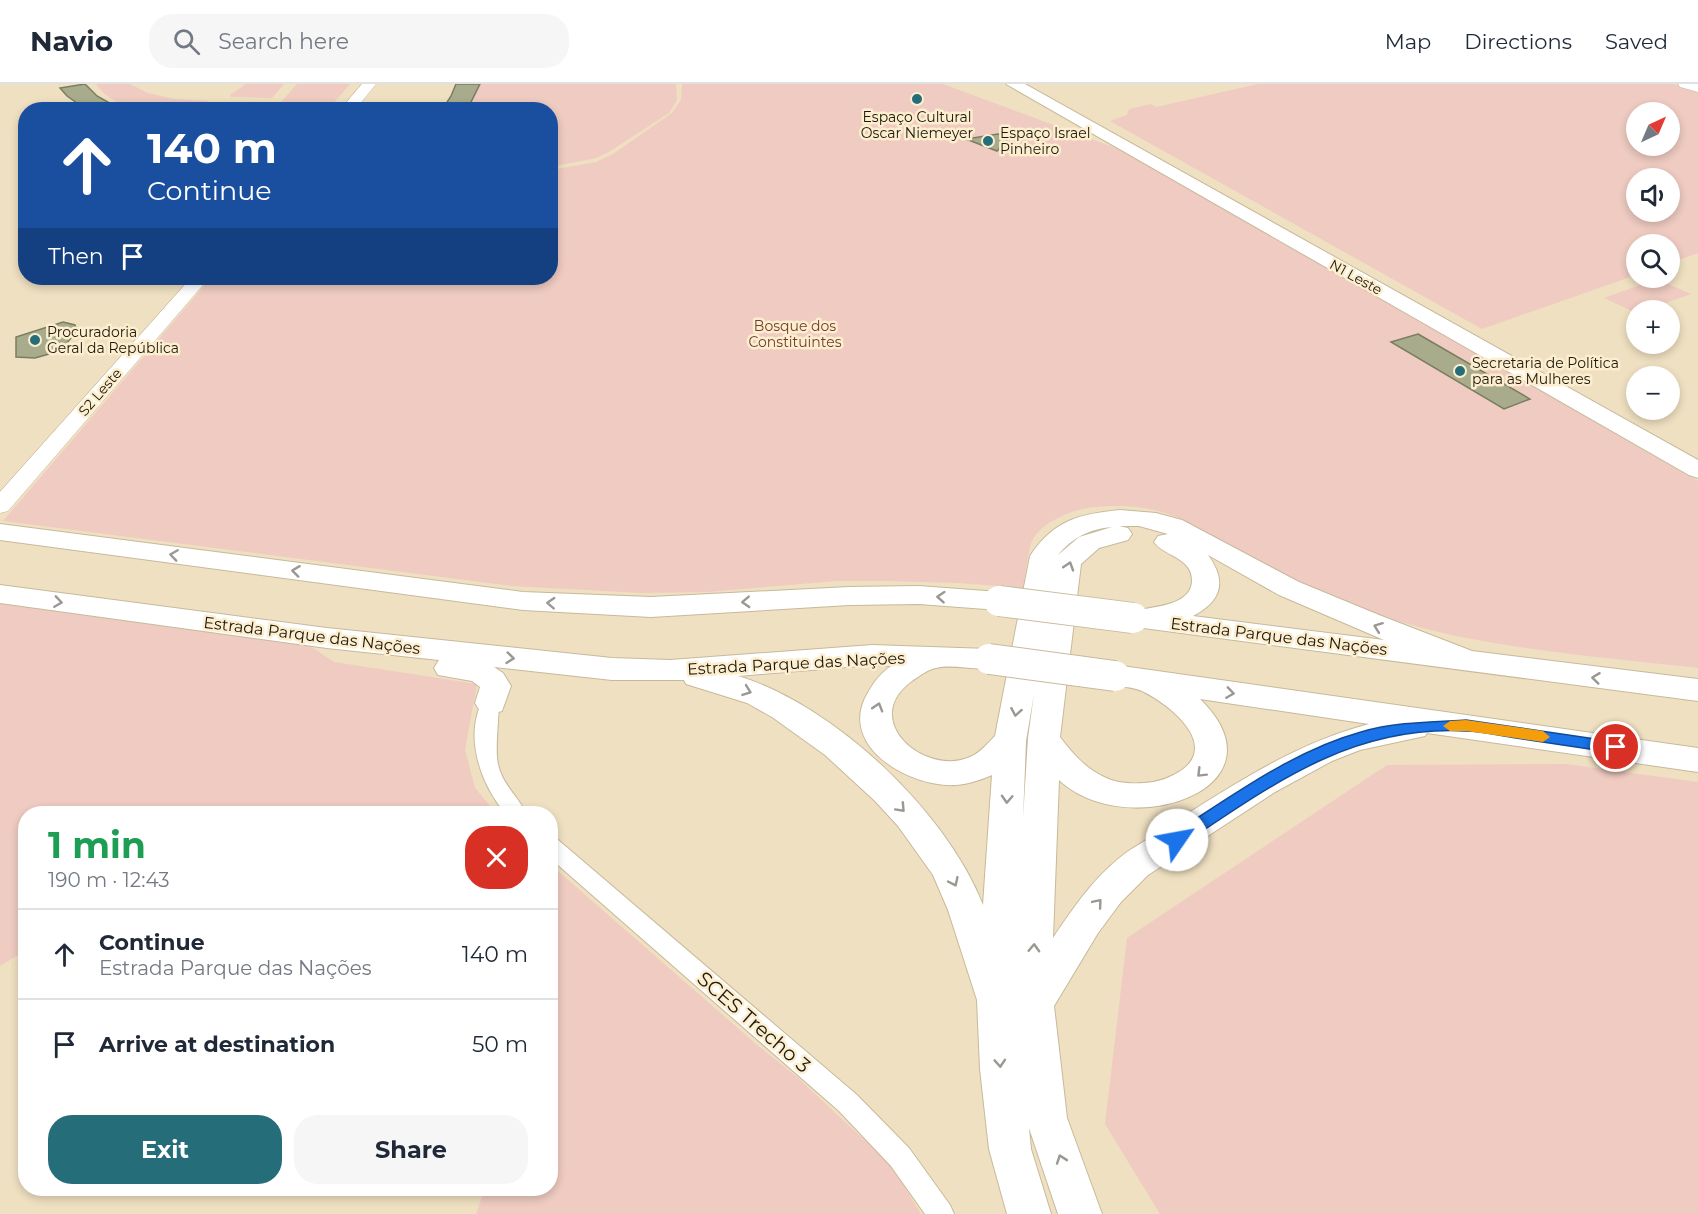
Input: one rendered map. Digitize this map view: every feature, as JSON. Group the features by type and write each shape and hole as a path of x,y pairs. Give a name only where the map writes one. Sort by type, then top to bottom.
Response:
{"highway":[{"name":"N1 Leste","path":"1014,84 1698,470"},
{"name":"N1 Leste","path":"1027,84 1698,458"},
{"path":"1029,1214 1010,1149 1000,1069 1015,1005 1027,739 1044,556 1053,542 1069,529 1099,520 1142,518 1170,524 1195,534 1238,561 1327,606 1472,662"},
{"name":"Estrada Parque das Nações","path":"0,532 524,601 651,607 849,596 919,595 999,601 1698,690"},
{"path":"930,657 900,675 885,688 875,710 875,728 884,743 900,757 920,767 945,773 973,770 1027,739 1067,563 1084,543 1102,536 1124,533 1151,536 1178,545 1196,558 1204,568 1207,582 1202,594 1188,606 1173,613 1135,618"},
{"name":"Estrada Parque das Nações","path":"0,594 327,638 612,669 670,671 872,655 989,659 1466,725 1698,760"},
{"path":"327,638 339,651 365,658 479,672 488,676 496,686 491,703"},
{"path":"491,703 519,681 536,677 575,678 612,669"},
{"path":"670,671 722,682 757,695 798,717 838,748 885,790 924,832 947,866 966,908 976,947 1015,1005 1046,1118 1080,1214"},
{"path":"1027,739 1057,757 1080,779 1103,789 1136,796 1164,795 1188,785 1208,766 1212,746 1202,721 1184,702 1151,682"},
{"path":"1015,1005 1124,874 1256,788 1322,752 1363,736 1404,729 1466,725"}],"main road":[{"path":"354,102 369,84"},
{"path":"1685,84 1698,88"},
{"name":"S2 Leste","path":"0,506 194,285"}],"street":[{"path":"491,703 486,722 486,751 495,785 511,806"},
{"name":"SCES Trecho 3","path":"558,852 848,1103 900,1157 941,1214"}],"green space":[{"path":"96,84 130,84 148,93 175,99 208,101 117,102"},
{"path":"246,84 284,84 272,98 231,97 230,95"},
{"path":"297,84 350,84 334,102 281,102"},
{"path":"476,84 676,84 677,100 669,113 607,153 596,158 558,166 558,102 466,102"},
{"name":"Bosque dos Constituintes","path":"682,84 943,84 1124,151 1698,481 1698,668 1540,650 1422,628 1368,612 1320,593 1183,520 1145,508 1122,506 1079,510 1052,521 1044,527 1031,543 1023,588 959,583 837,581 707,592 642,593 511,586 3,521 205,285 558,285 558,169 596,162 613,154 672,113 681,100"},
{"path":"1258,84 1673,84 1698,92 1698,253 1680,259 1680,234 1626,234 1626,279 1482,329 1110,121 1127,115 1129,109 1151,104 1156,107"},
{"path":"1632,288 1677,288 1691,294 1674,300 1626,300 1626,308 1604,298"},
{"path":"0,603 307,644 334,662 477,684 465,750 475,788 490,806 18,806 18,955 0,966"},
{"path":"1566,764 1698,782 1698,1214 1160,1214 1105,1124 1127,938 1387,765"},
{"path":"558,871 756,1044 796,1076 891,1165 921,1214 476,1214 482,1196 558,1196"}],"building":[{"path":"85,84 97,96 108,102 76,102 60,88"},
{"path":"456,84 480,84 471,102 447,102"},
{"name":"Espaço Israel Pinheiro","path":"998,134 1009,138 997,151 966,139"},
{"name":"Procuradoria Geral da República","path":"63,322 75,325 77,331 66,344 49,354 35,358 16,357 16,337"},
{"name":"Secretaria de Política para as Mulheres","path":"1418,334 1530,399 1504,409 1391,342"}],"slow traffic":[{"path":"1450,726 1466,725 1543,737"}],"place":[{"name":"Espaço Cultural Oscar Niemeyer","path":"917,99"},
{"name":"Espaço Israel Pinheiro","path":"988,141"},
{"name":"Procuradoria Geral da República","path":"35,340"},
{"name":"Secretaria de Política para as Mulheres","path":"1460,371"}],"route":[{"path":"1177,840 1265,782 1322,752 1363,736 1404,729 1466,725 1616,747"}]}
